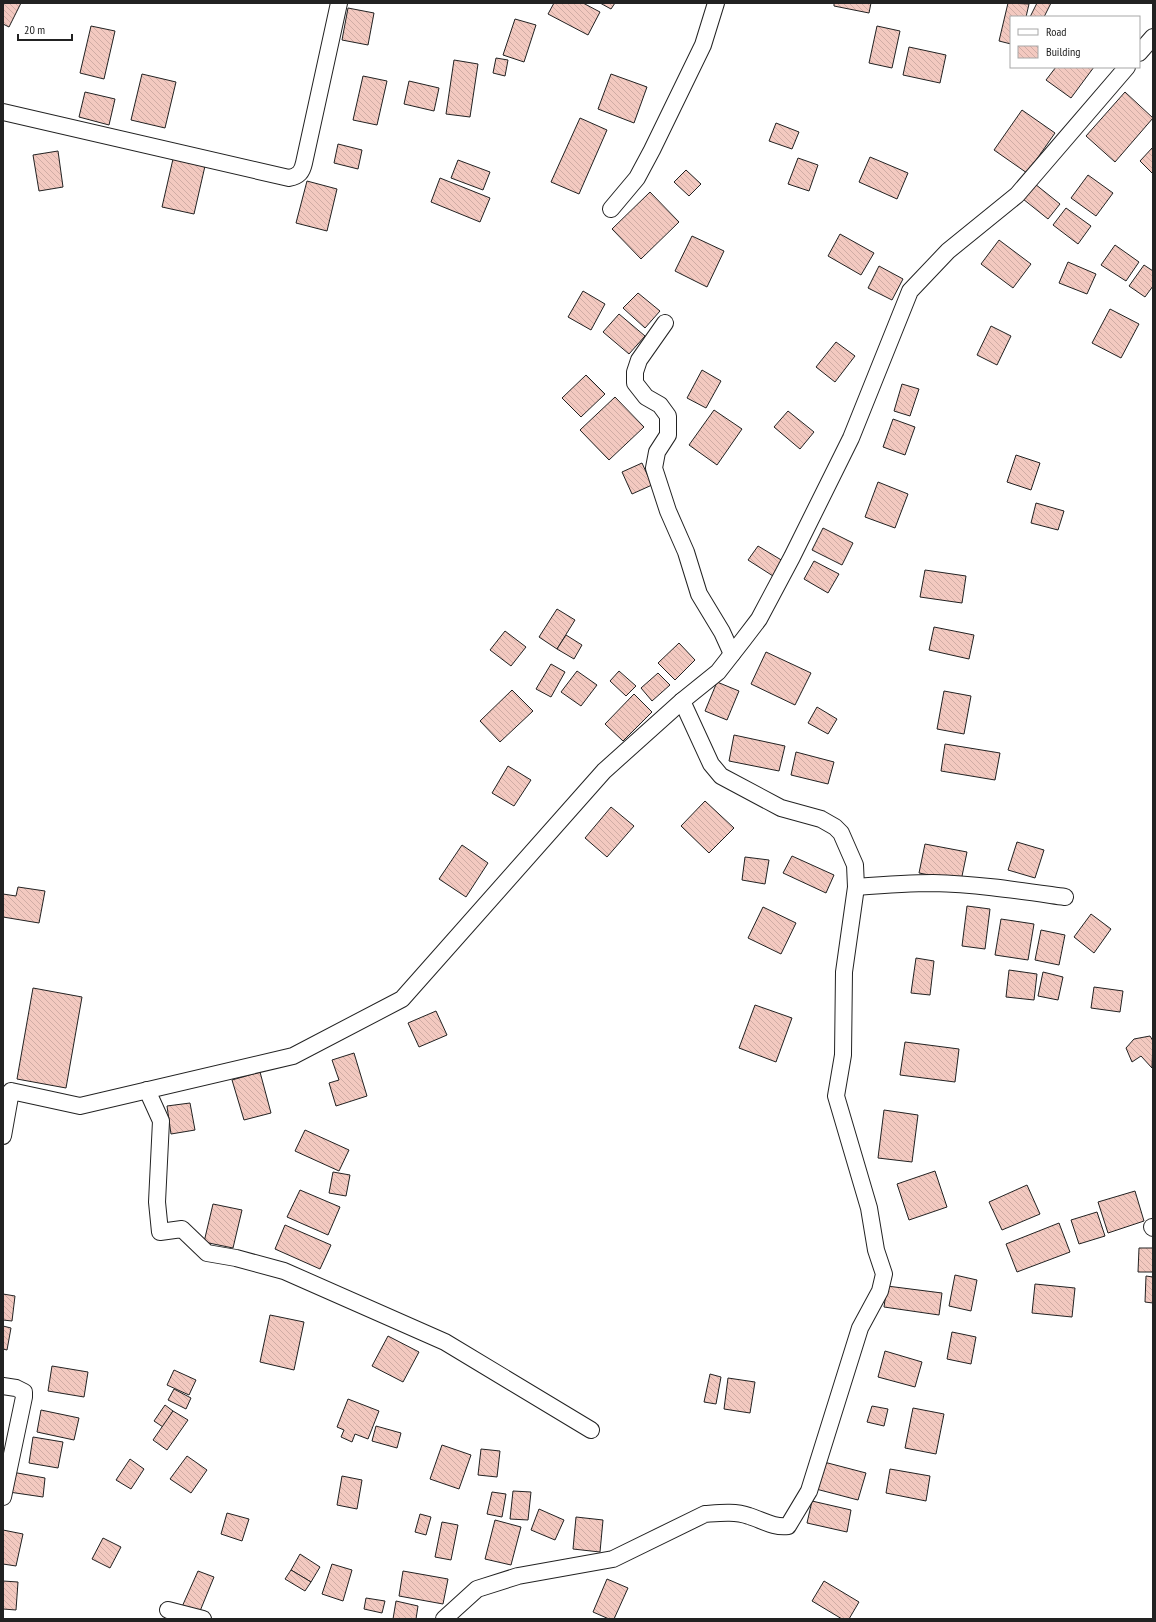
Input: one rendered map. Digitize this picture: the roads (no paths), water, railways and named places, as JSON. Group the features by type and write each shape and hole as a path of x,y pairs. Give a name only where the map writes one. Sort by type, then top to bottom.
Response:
{"street":[{"path":"3,112 289,178 296,177 302,171 304,163 339,3"},
{"path":"611,209 637,178 652,150 703,45 716,3"},
{"path":"1140,52 1153,36"},
{"path":"3,1136 11,1091 80,1106 293,1056 402,999 604,771 682,701 718,672 759,619 792,557 851,438 910,291 948,251 1017,195 1126,68"},
{"path":"665,323 639,360 635,372 635,383 646,397 660,405 668,416 668,435 657,452 654,468 668,511 686,552 699,594 722,632 732,654"},
{"path":"444,1619 477,1589 518,1576 613,1559 705,1514 721,1512 748,1515 780,1527 788,1526 809,1491 860,1328 880,1290 884,1274 876,1250 869,1208 836,1096 842,1055 844,972 856,887 855,865 841,833 835,827 821,818 781,808 721,776 711,764 682,701"},
{"path":"856,887 935,883 1006,889 1065,897"},
{"path":"147,1090 161,1121 157,1202 160,1232 182,1228 207,1254 236,1258 284,1271 444,1342 592,1430"},
{"path":"3,1386 20,1389 24,1392 24,1397 3,1498"},
{"path":"168,1610 204,1619"}]}
